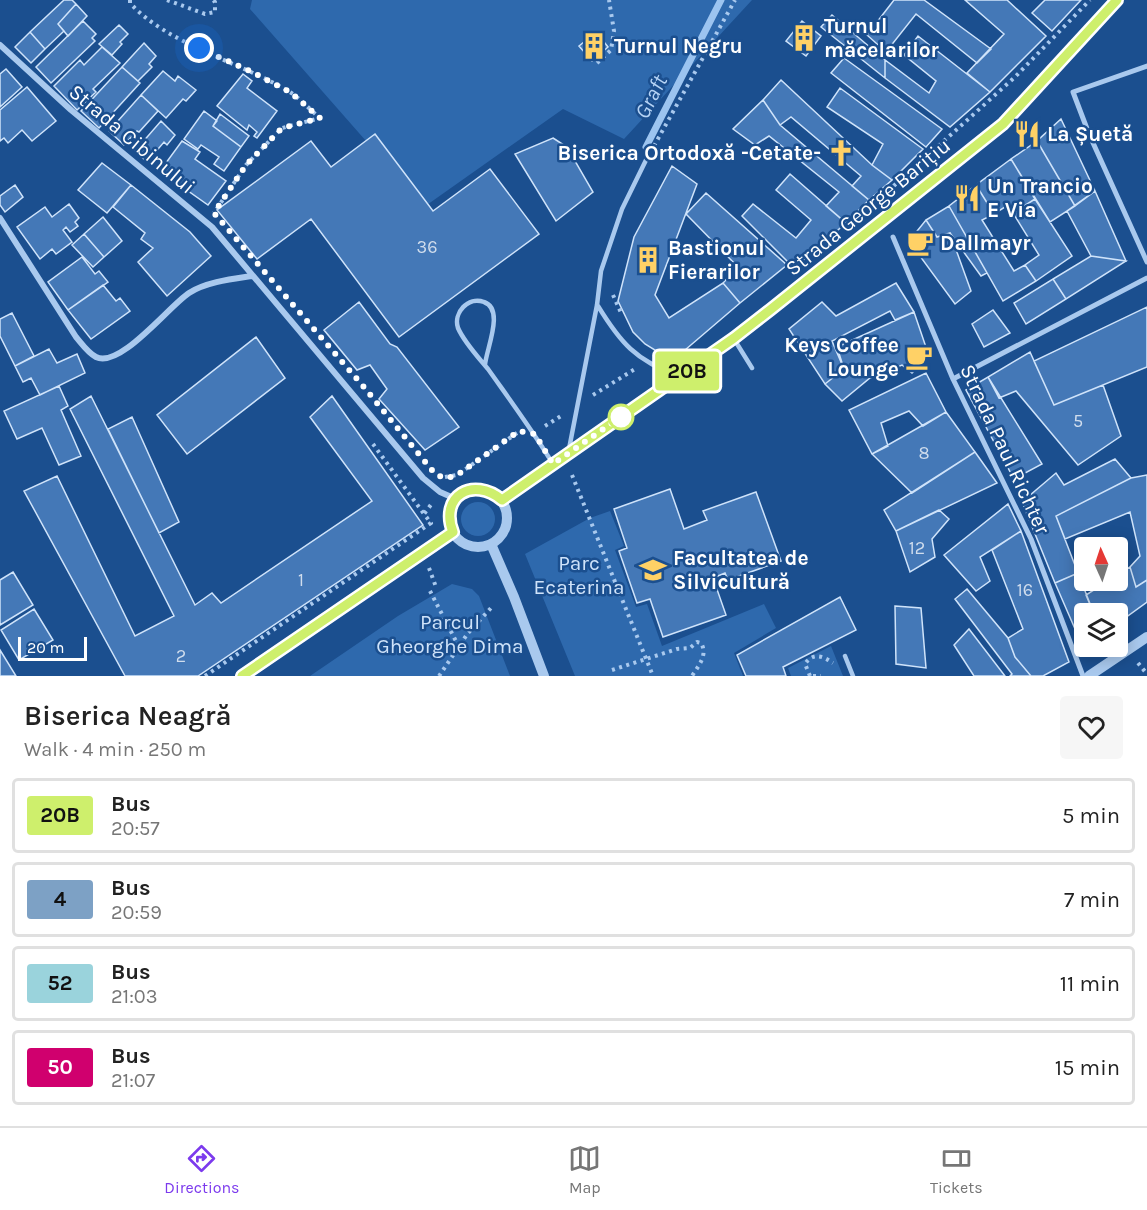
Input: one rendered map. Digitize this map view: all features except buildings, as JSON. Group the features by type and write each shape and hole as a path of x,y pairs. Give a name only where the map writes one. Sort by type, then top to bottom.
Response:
{"street":[{"name":"Strada George Barițiu","path":"502,500 734,338 1003,124 1117,0"},
{"name":"Strada Cibinului","path":"0,45 71,110 204,220 229,246 423,478 440,492 456,499"},
{"path":"1147,66 1073,92 1089,134 1147,262"},
{"path":"0,218 76,337 98,358 111,358 124,350 189,293 202,286 252,276"},
{"name":"Strada Paul Richter","path":"893,237 953,379 1031,539 1083,676"},
{"path":"953,379 1147,278"},
{"path":"473,489 483,489 492,492 502,500 507,513 507,521 502,536 491,544 474,547 465,544 453,532 449,515 456,499 473,489"},
{"path":"242,676 453,532"},
{"path":"491,544 544,676"},
{"path":"1089,676 1147,637"}],"lane":[{"path":"569,452 597,305 601,271 622,209 648,156"},
{"path":"485,365 486,351 495,321 492,308 485,302 476,301 466,304 460,310 457,322 459,330 535,434 553,464"},
{"path":"597,305 613,331 629,349 655,367 680,375"},
{"path":"734,338 752,368"},
{"path":"845,656 853,676"}],"path":[{"path":"130,0 140,14 168,32 290,92 320,118 282,128 246,165 214,213 204,220"},
{"path":"167,0 205,14 215,12 213,0"},
{"path":"597,63 611,50 614,31 609,0"},
{"path":"648,156 735,0"},
{"path":"883,196 1014,78 1090,0"},
{"path":"214,213 221,222"},
{"path":"601,271 627,324"},
{"path":"436,475 447,478 457,475 519,431 535,434 647,361"},
{"path":"572,475 653,676"},
{"path":"205,676 431,523 424,514 447,478"},
{"path":"430,591 459,647"},
{"path":"439,676 468,633 491,608"},
{"path":"612,670 677,649 690,648 697,642 701,643 705,649 704,657 692,676"},
{"path":"821,676 812,676 805,663 808,658 814,656 826,658 837,666"}],"green space":[{"path":"252,0 752,0 624,139 563,109 424,207 250,9"},
{"path":"478,502 490,507 495,519 490,531 478,536 466,531 461,519 466,507"},
{"name":"Parc Ecaterina","path":"610,511 624,546 615,550 636,607 647,604 662,646 764,604 776,628 734,653 743,676 575,676 525,554 590,518"},
{"name":"Parcul Gheorghe Dima","path":"452,584 472,589 479,596 510,676 310,676 398,616"},
{"path":"831,646 843,676 791,676 788,668"}],"waterway":[{"name":"Graft","path":"646,147 721,0"}],"bus line":[{"name":"20B","path":"242,676 453,532 449,515 451,506 464,493 473,489 483,489 492,492 502,500 734,338 1003,124 1117,0"}],"place":[{"name":"Turnul măcelarilor","path":"804,38"},
{"name":"Turnul Negru","path":"594,46"},
{"name":"La Șuetă","path":"1027,134"},
{"name":"Biserica Ortodoxă -Cetate-","path":"841,153"},
{"name":"Un Trancio E Via","path":"967,198"},
{"name":"Dallmayr","path":"920,243"},
{"name":"Bastionul Fierarilor","path":"648,260"},
{"name":"Keys Coffee Lounge","path":"919,357"},
{"name":"Facultatea de Silvicultură","path":"653,570"}],"route":[{"path":"199,48 290,92 320,118 282,128 246,165 214,213 363,386 436,475 447,478 457,475 519,431 535,434 553,464 625,414 621,417"}]}
